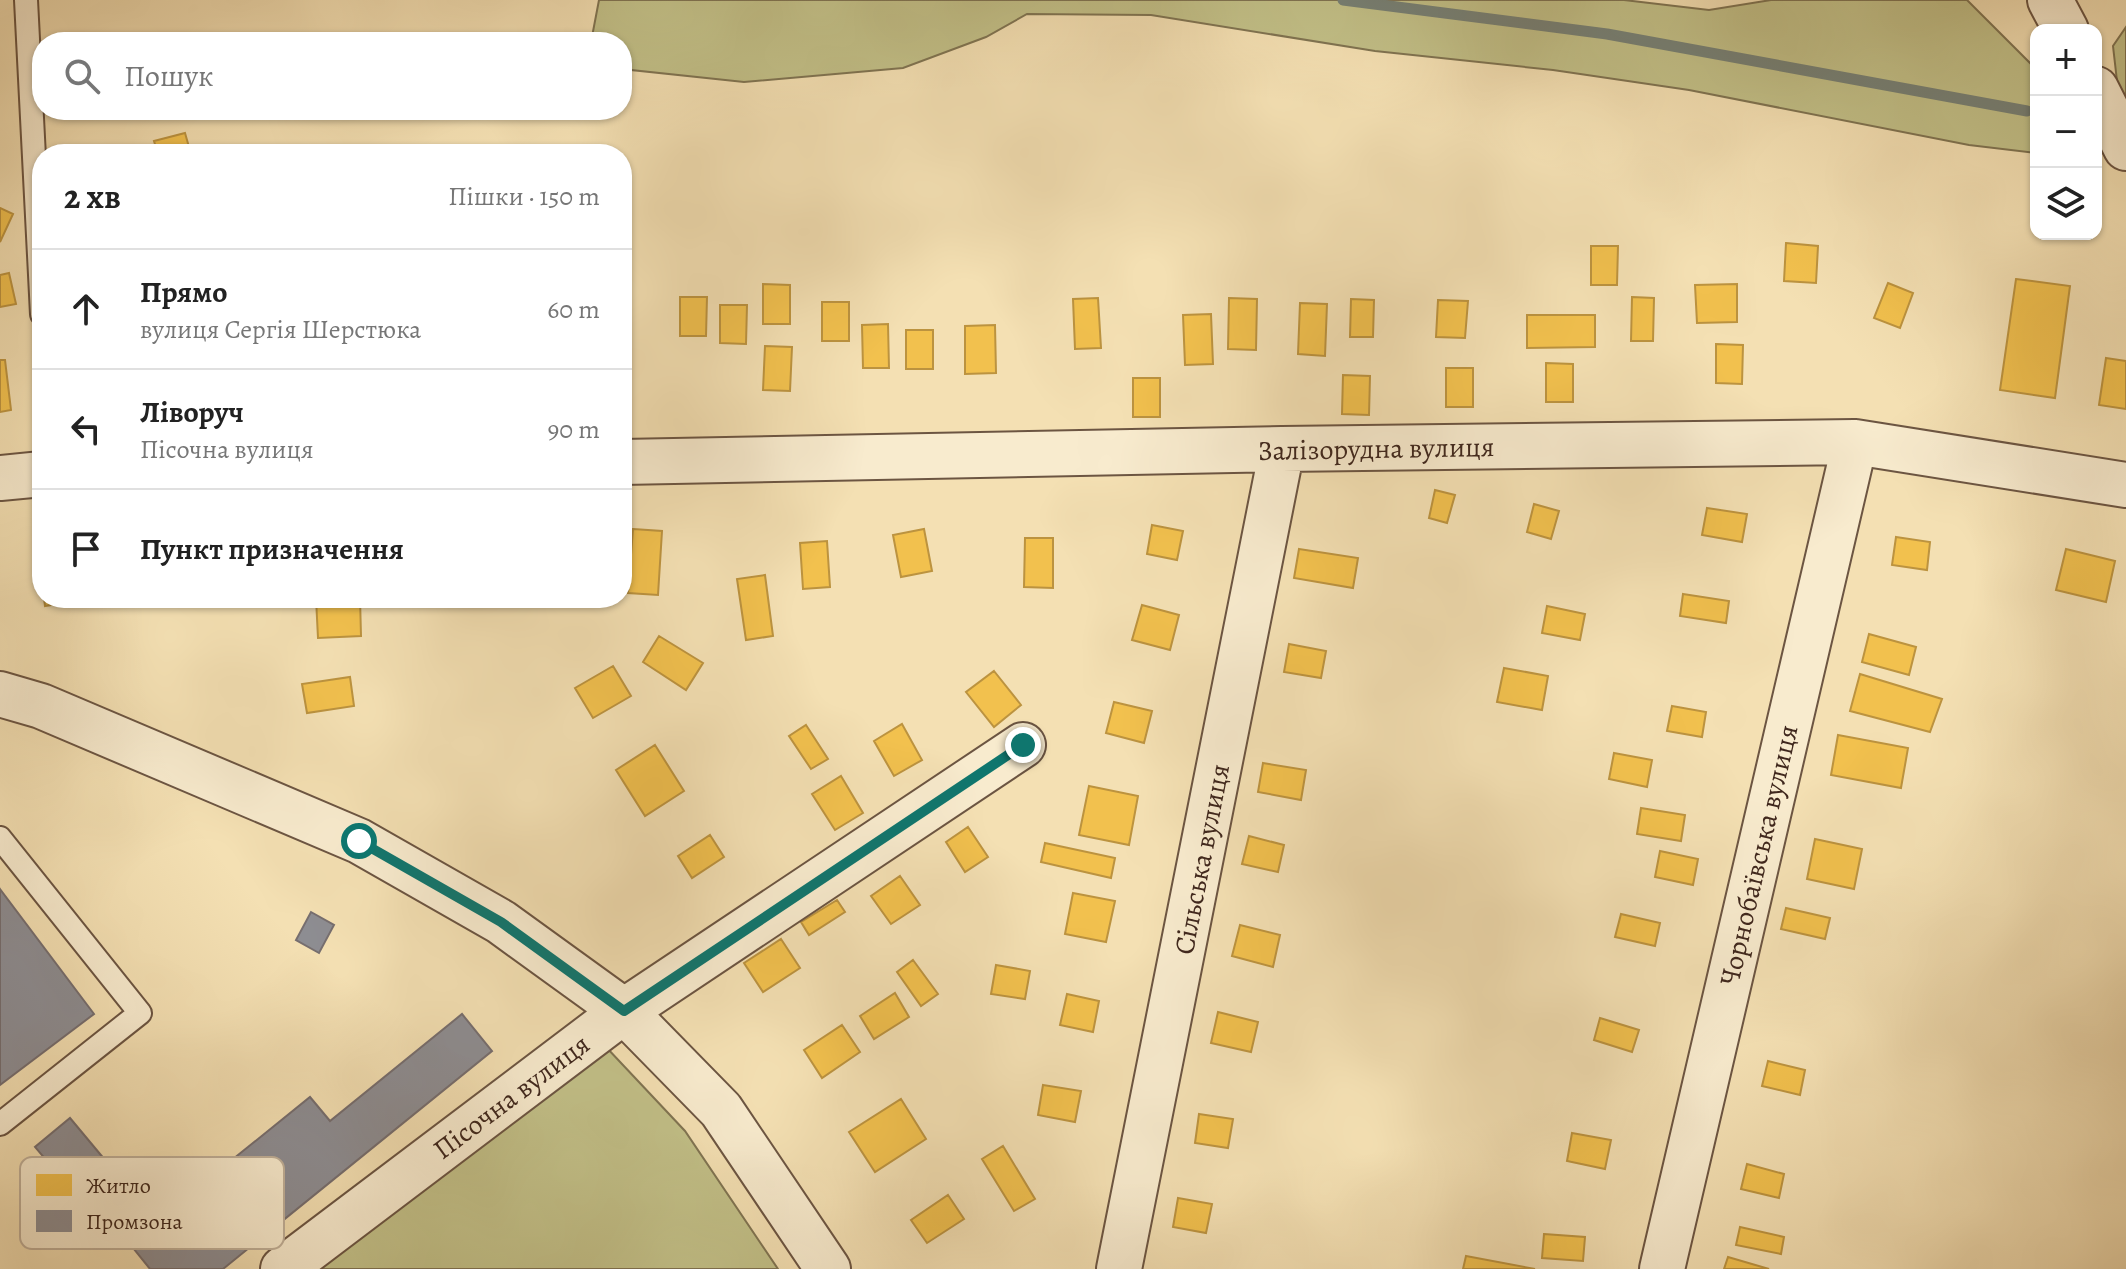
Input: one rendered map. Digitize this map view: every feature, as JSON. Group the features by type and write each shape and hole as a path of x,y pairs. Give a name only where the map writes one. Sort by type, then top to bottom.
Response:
{"street":[{"path":"2050,0 2063,24"},
{"path":"2100,96 2126,148"},
{"name":"Залізорудна вулиця","path":"632,462 1855,442 2126,485"},
{"name":"Чорнобаївська вулиця","path":"1662,1269 1855,442"},
{"name":"Сільська вулиця","path":"1119,1269 1282,449"},
{"path":"0,478 32,475"},
{"path":"0,694 41,706 359,841 501,922 624,1011 721,1110 828,1269"},
{"name":"Пісочна вулиця","path":"283,1269 624,1011 1023,745"}],"lane":[{"path":"26,0 32,118"},
{"path":"32,120 33,144"},
{"path":"0,838 140,1013 0,1124"}],"shaded area":[{"path":"599,0 1624,0 1709,10 1771,0 1967,0 2030,63 2030,152 1969,145 1689,90 1553,70 1375,51 1151,15 1027,14 986,37 903,68 744,82 632,70 632,32 593,32"},
{"path":"2126,27 2126,99 2117,81 2113,46"},
{"path":"606,1047 685,1131 778,1269 307,1269"}],"building: Житло":[{"path":"185,133 188,144 155,144 154,141"},
{"path":"0,208 13,214 0,242"},
{"path":"1786,243 1818,246 1816,283 1784,281"},
{"path":"1591,246 1618,246 1617,285 1591,285"},
{"path":"9,273 16,304 0,307 0,275"},
{"path":"2016,279 2070,286 2055,398 2000,390"},
{"path":"1888,283 1913,293 1900,328 1874,318"},
{"path":"763,284 790,285 790,324 763,324"},
{"path":"1737,284 1737,322 1697,323 1695,285"},
{"path":"680,297 707,297 706,336 680,336"},
{"path":"1632,297 1654,298 1653,341 1631,341"},
{"path":"1098,298 1101,348 1075,349 1073,299"},
{"path":"1229,298 1257,299 1256,350 1228,349"},
{"path":"1351,299 1374,300 1373,337 1350,337"},
{"path":"1438,300 1468,301 1465,338 1436,337"},
{"path":"822,302 849,302 849,341 822,341"},
{"path":"1300,303 1327,304 1325,356 1298,354"},
{"path":"720,305 747,305 746,344 720,343"},
{"path":"1211,314 1213,364 1185,365 1183,315"},
{"path":"1527,315 1595,315 1595,347 1527,348"},
{"path":"888,324 889,368 863,368 862,325"},
{"path":"995,325 996,373 965,374 965,326"},
{"path":"906,330 933,330 933,369 906,369"},
{"path":"1716,344 1743,345 1742,384 1716,383"},
{"path":"765,346 792,347 790,391 763,390"},
{"path":"2106,358 2126,361 2126,409 2099,405"},
{"path":"0,360 5,360 11,410 0,412"},
{"path":"1546,363 1573,364 1573,402 1546,402"},
{"path":"1446,368 1473,368 1473,407 1446,407"},
{"path":"1343,375 1370,376 1369,415 1342,414"},
{"path":"1133,378 1160,378 1160,417 1133,417"},
{"path":"1435,490 1455,495 1447,523 1429,518"},
{"path":"1534,504 1559,511 1551,539 1527,532"},
{"path":"1707,508 1747,514 1742,542 1702,535"},
{"path":"1152,525 1183,531 1177,560 1147,554"},
{"path":"633,529 662,531 658,595 632,593"},
{"path":"924,529 932,571 901,577 893,535"},
{"path":"1896,537 1930,542 1927,570 1892,565"},
{"path":"1025,538 1053,538 1053,588 1024,587"},
{"path":"827,541 830,587 803,589 800,543"},
{"path":"1299,549 1358,558 1353,588 1294,578"},
{"path":"2066,549 2115,561 2106,602 2056,590"},
{"path":"765,575 773,636 746,640 737,579"},
{"path":"1683,594 1729,601 1726,623 1680,616"},
{"path":"1142,605 1179,615 1170,650 1132,640"},
{"path":"1547,606 1585,614 1580,640 1542,633"},
{"path":"316,608 360,608 361,636 318,638"},
{"path":"1869,634 1916,647 1909,675 1862,662"},
{"path":"659,636 703,663 686,690 643,662"},
{"path":"1289,644 1326,651 1321,678 1284,672"},
{"path":"613,666 631,696 593,718 575,688"},
{"path":"1504,668 1548,676 1542,710 1497,702"},
{"path":"994,671 1021,705 994,727 966,692"},
{"path":"1860,674 1942,699 1930,732 1850,711"},
{"path":"350,677 354,706 307,713 302,684"},
{"path":"1114,702 1152,711 1144,743 1106,733"},
{"path":"1672,706 1706,712 1702,737 1667,731"},
{"path":"902,724 922,760 894,776 874,741"},
{"path":"806,725 828,759 811,769 789,736"},
{"path":"1838,735 1908,748 1901,788 1831,775"},
{"path":"655,745 684,791 645,816 616,770"},
{"path":"1614,753 1652,760 1647,787 1609,779"},
{"path":"1263,763 1306,770 1301,800 1258,792"},
{"path":"841,776 863,813 835,830 812,794"},
{"path":"1089,786 1138,796 1129,845 1079,835"},
{"path":"1641,808 1685,815 1681,841 1637,834"},
{"path":"968,827 988,857 965,872 946,842"},
{"path":"710,835 724,857 692,878 678,856"},
{"path":"1249,836 1284,845 1278,872 1242,864"},
{"path":"1815,839 1862,849 1854,889 1807,879"},
{"path":"1045,843 1115,858 1111,878 1041,862"},
{"path":"1660,851 1698,859 1693,885 1655,877"},
{"path":"900,876 920,905 891,924 871,896"},
{"path":"1073,893 1115,901 1106,942 1065,934"},
{"path":"837,900 845,912 809,935 801,922"},
{"path":"1786,908 1830,918 1825,939 1781,929"},
{"path":"1621,914 1660,923 1655,946 1615,937"},
{"path":"1240,925 1280,935 1273,967 1232,956"},
{"path":"781,939 800,968 763,992 744,963"},
{"path":"913,960 938,994 921,1006 897,972"},
{"path":"996,965 1030,971 1025,999 991,994"},
{"path":"895,993 909,1017 874,1039 860,1016"},
{"path":"1067,994 1099,1001 1093,1032 1060,1025"},
{"path":"1218,1012 1258,1022 1251,1052 1211,1043"},
{"path":"1600,1018 1639,1030 1632,1052 1594,1040"},
{"path":"842,1025 860,1052 822,1078 804,1050"},
{"path":"1768,1061 1805,1070 1800,1095 1762,1086"},
{"path":"1043,1085 1081,1091 1075,1122 1038,1115"},
{"path":"901,1099 926,1139 875,1172 849,1132"},
{"path":"1199,1114 1233,1119 1228,1148 1195,1143"},
{"path":"1572,1133 1611,1140 1605,1169 1567,1161"},
{"path":"1003,1146 1035,1199 1014,1211 982,1159"},
{"path":"1747,1164 1784,1174 1779,1198 1741,1189"},
{"path":"948,1195 964,1219 927,1243 911,1220"},
{"path":"1178,1198 1212,1204 1206,1233 1173,1227"},
{"path":"1740,1227 1784,1237 1781,1254 1736,1245"},
{"path":"1544,1234 1585,1237 1583,1261 1542,1258"},
{"path":"1466,1256 1535,1269 1463,1269"},
{"path":"1728,1257 1769,1269 1724,1269"}],"building: Промзона":[{"path":"0,889 94,1014 0,1085"},
{"path":"311,912 334,925 319,953 296,940"},
{"path":"462,1014 492,1051 284,1220 284,1157 236,1157 310,1097 330,1121"},
{"path":"70,1118 102,1157 43,1157 35,1147"},
{"path":"134,1249 248,1249 223,1269 150,1269"}],"waterway":[{"path":"1343,0 1607,34 2027,111"}],"route":[{"path":"359,841 501,922 624,1011 1023,745"}]}
